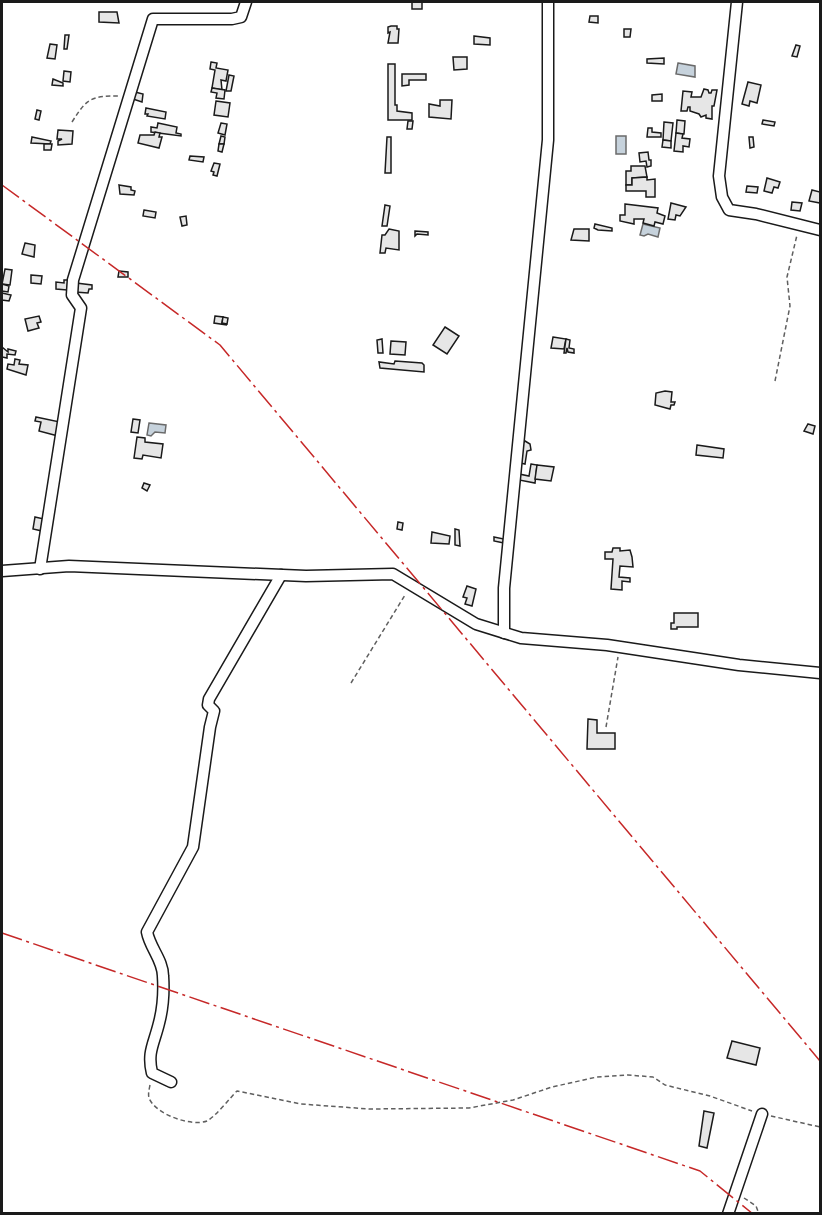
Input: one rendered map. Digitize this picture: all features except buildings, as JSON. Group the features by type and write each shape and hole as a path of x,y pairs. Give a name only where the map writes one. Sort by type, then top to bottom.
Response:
{"street":[{"path":"40,569 81,308 72,295 73,280 153,19 232,19 242,17 246,2"},
{"path":"504,633 504,588 548,140 548,2"},
{"path":"737,2 721,149 719,176 722,197 729,210 756,214 820,230"},
{"path":"2,571 69,566 281,575 393,574 476,624 520,638 619,647 739,665 820,673"},
{"path":"171,1082 153,1073 149,1059 160,1020 163,972 158,957 149,944 147,932 193,847 214,711 208,705 209,699 281,575"},
{"path":"728,1214 762,1114"}],"path":[{"path":"72,122 84,103 101,96 128,96"},
{"path":"775,381 789,306 787,277 801,225"},
{"path":"351,683 412,585"},
{"path":"606,727 619,647"},
{"path":"153,1073 148,1096 153,1105 170,1116 190,1123 207,1121 237,1091 301,1104 346,1108 469,1108 513,1100 552,1087 597,1077 628,1075 653,1077 665,1085 710,1096 762,1114 820,1127"},
{"path":"735,1193 756,1206 759,1214"}],"shaded area":[{"path":"678,63 695,66 695,77 676,74"},
{"path":"616,136 626,136 626,154 616,154"},
{"path":"643,224 660,228 658,237 648,234 640,235"},
{"path":"149,423 166,425 165,433 155,432 151,436 147,435"}],"power":[{"path":"2,185 220,345 820,1061"},
{"path":"2,933 700,1171 753,1214"}]}
